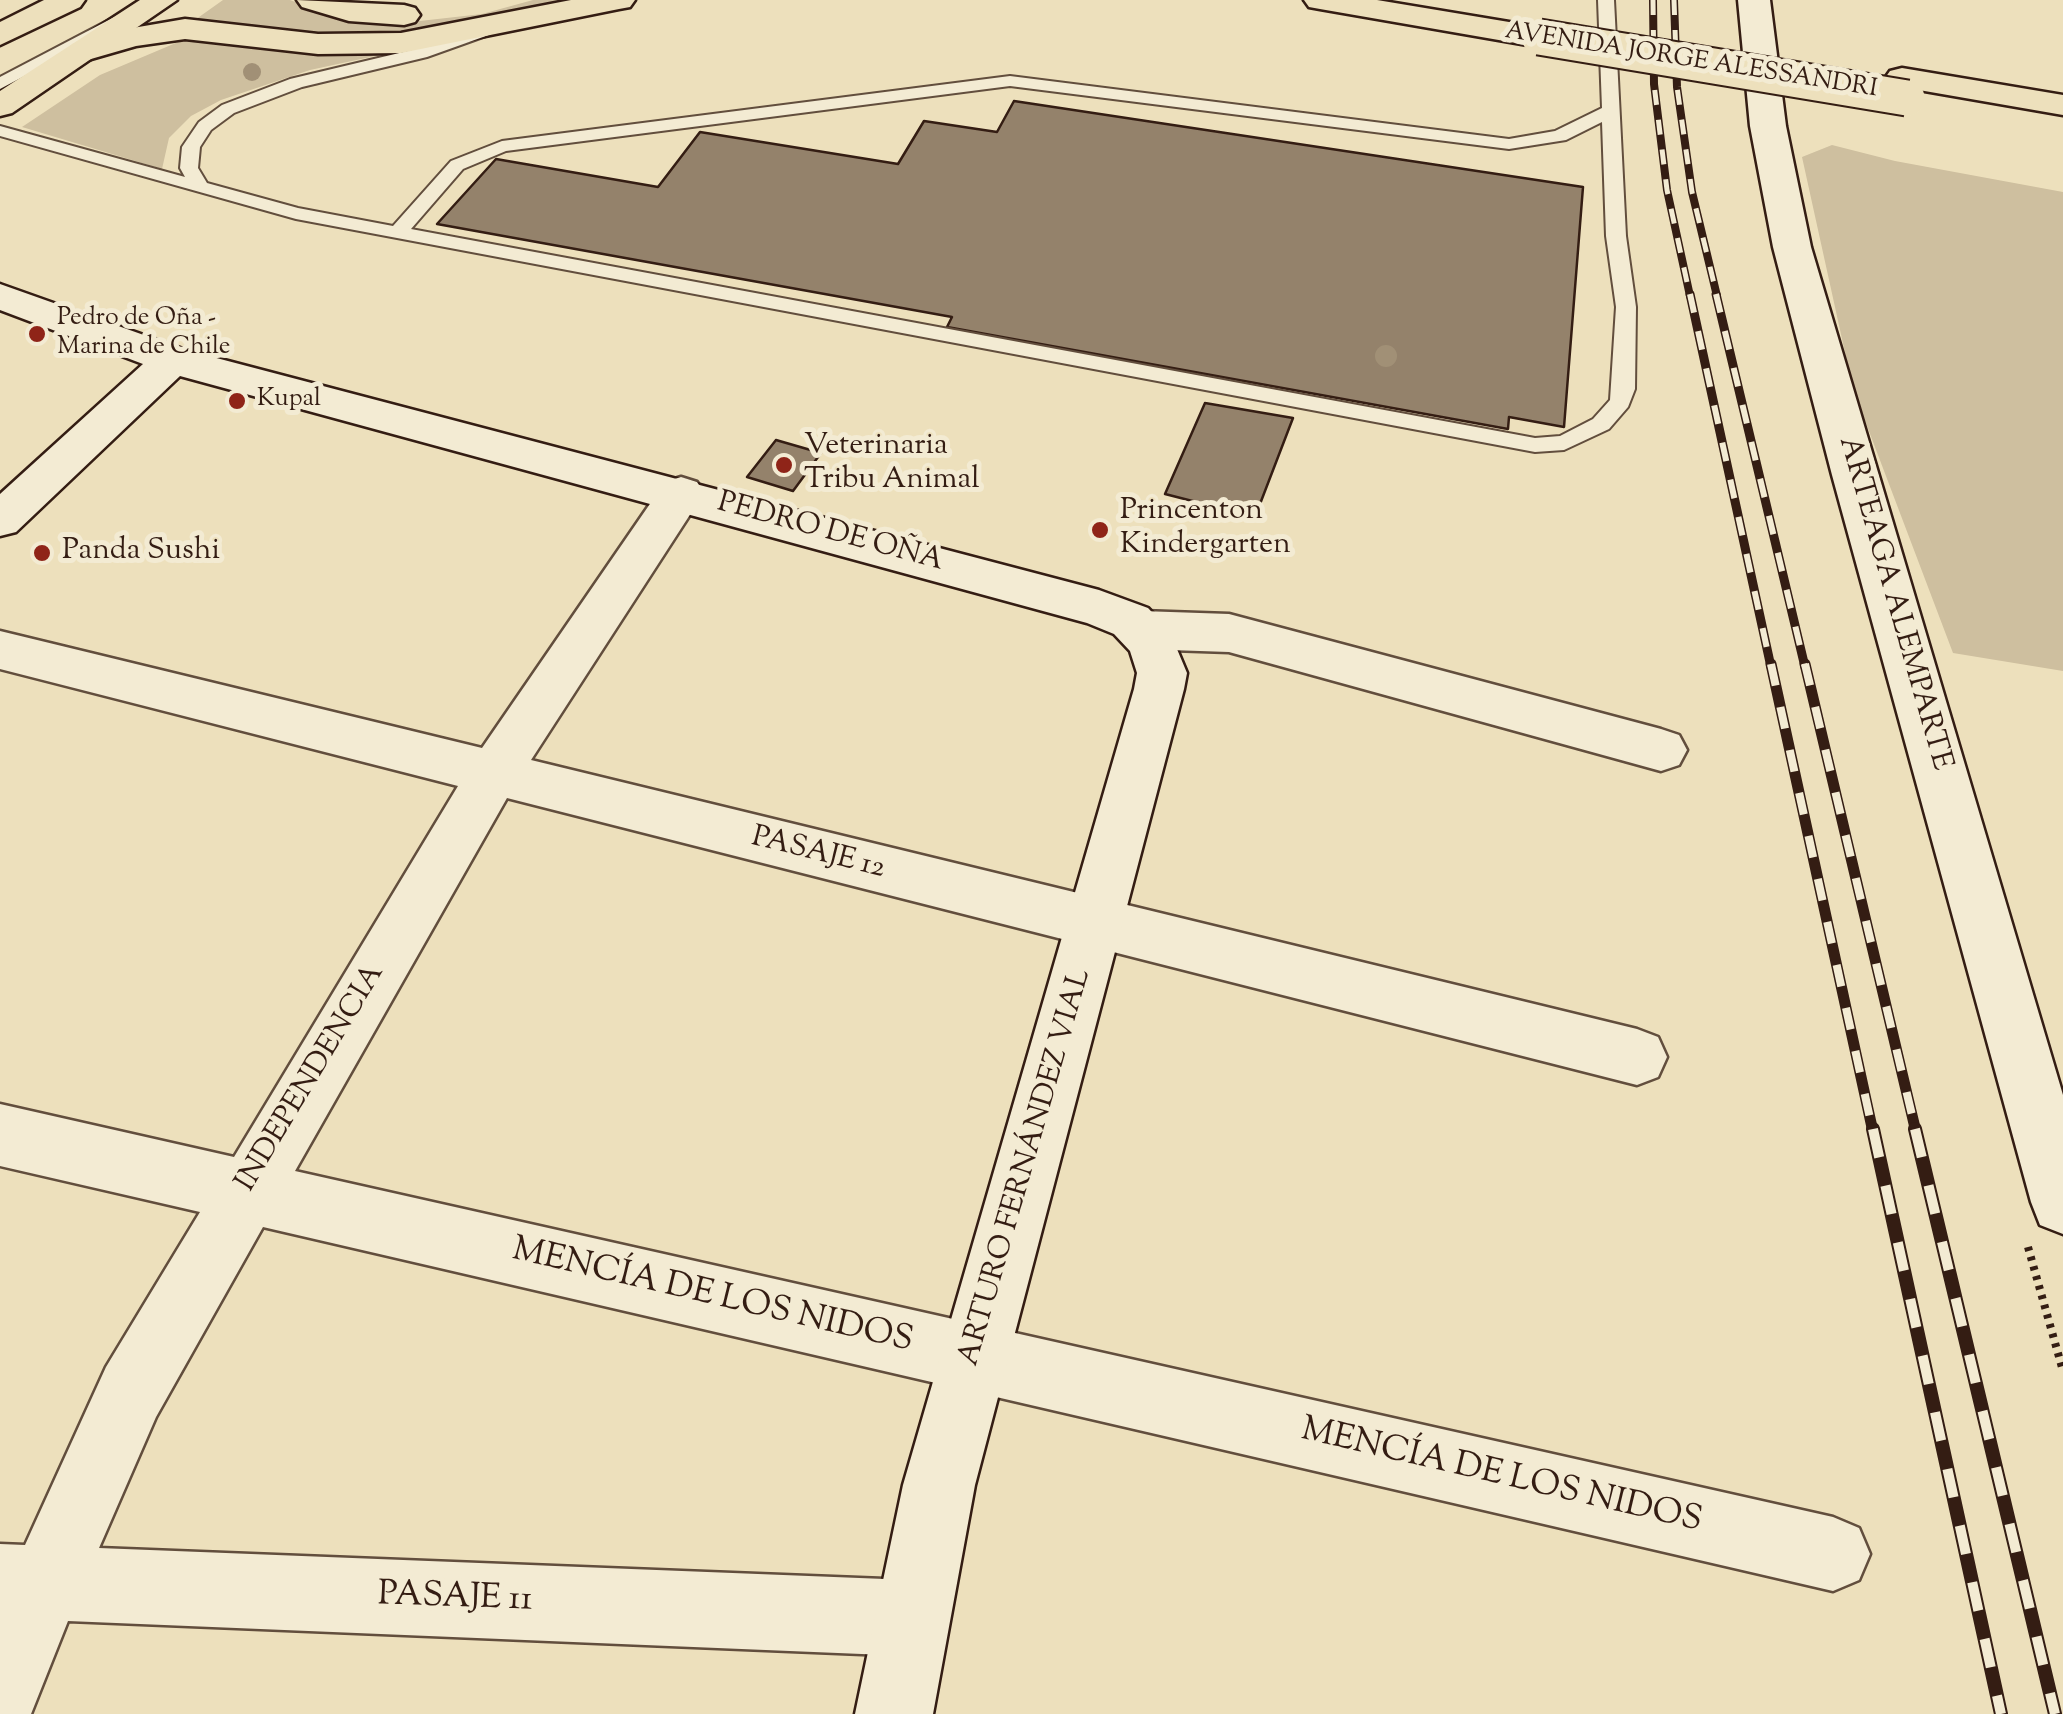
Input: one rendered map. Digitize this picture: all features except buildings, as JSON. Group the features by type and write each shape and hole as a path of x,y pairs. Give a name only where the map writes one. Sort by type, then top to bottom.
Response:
{"main road":[{"path":"0,35 69,0"},
{"path":"0,67 113,0"},
{"path":"0,106 160,0"},
{"path":"314,0 349,11 392,16 501,13 619,0"},
{"name":"AVENIDA JORGE ALESSANDRI","path":"1320,0 1539,28 1904,88 2063,105"},
{"name":"AVENIDA JORGE ALESSANDRI","path":"1425,0 1539,28"},
{"path":"84,51 133,37 185,29 346,46 401,43 501,13"},
{"name":"AVENIDA JORGE ALESSANDRI","path":"1904,88 2063,124"}],"street":[{"name":"ARTEAGA ALEMPARTE","path":"1754,0 1768,126 1792,247 2063,1202"},
{"name":"PEDRO DE OÑA","path":"0,296 172,360 682,493 1099,608 1131,621 1141,630 1229,633 1661,750"},
{"path":"0,520 172,360"},
{"name":"INDEPENDENCIA","path":"0,1695 22,1582 244,1194 493,774 682,493"},
{"name":"ARTURO FERNÁNDEZ VIAL","path":"894,1714 939,1485 1096,924 1162,672 1159,656 1141,630"},
{"name":"PASAJE 12","path":"0,650 1637,1057"},
{"name":"MENCÍA DE LOS NIDOS","path":"0,1135 244,1194 974,1356 1833,1554"},
{"name":"PASAJE 11","path":"22,1582 910,1618"}],"lane":[{"path":"0,84 160,0"},
{"path":"0,131 296,213 1534,445 1564,443 1601,424 1620,402 1624,389 1626,308 1616,236 1606,0"},
{"path":"200,187 189,168 191,146 205,126 228,109 296,83 421,53 501,13"},
{"path":"398,232 457,166 478,153 502,146 974,83 1010,80 1509,144 1560,136 1608,112"}],"shaded area":[{"path":"223,0 290,0 332,16 402,23 482,14 533,0 572,0 418,33 307,37 192,22"},
{"path":"190,37 389,53 310,70 221,100 191,116 169,138 162,169 22,127 100,75"},
{"path":"1832,145 1895,161 2063,192 2063,671 1953,653 1853,389 1802,157"}],"railway":[{"path":"1653,0 1654,84 1667,190 1690,296"},
{"path":"1674,0 1677,87 1692,192 1717,296"},
{"path":"1690,294 1771,667"},
{"path":"1716,294 1805,667"},
{"path":"1771,664 1873,1132"},
{"path":"1805,664 1916,1132"},
{"path":"1873,1129 2001,1714"},
{"path":"1915,1129 2055,1714"}],"place":[{"name":"Pedro de Oña - Marina de Chile","path":"37,334"},
{"name":"Kupal","path":"237,401"},
{"name":"Veterinaria Tribu Animal","path":"784,465"},
{"name":"Princenton Kindergarten","path":"1100,530"},
{"name":"Panda Sushi","path":"42,553"}]}
